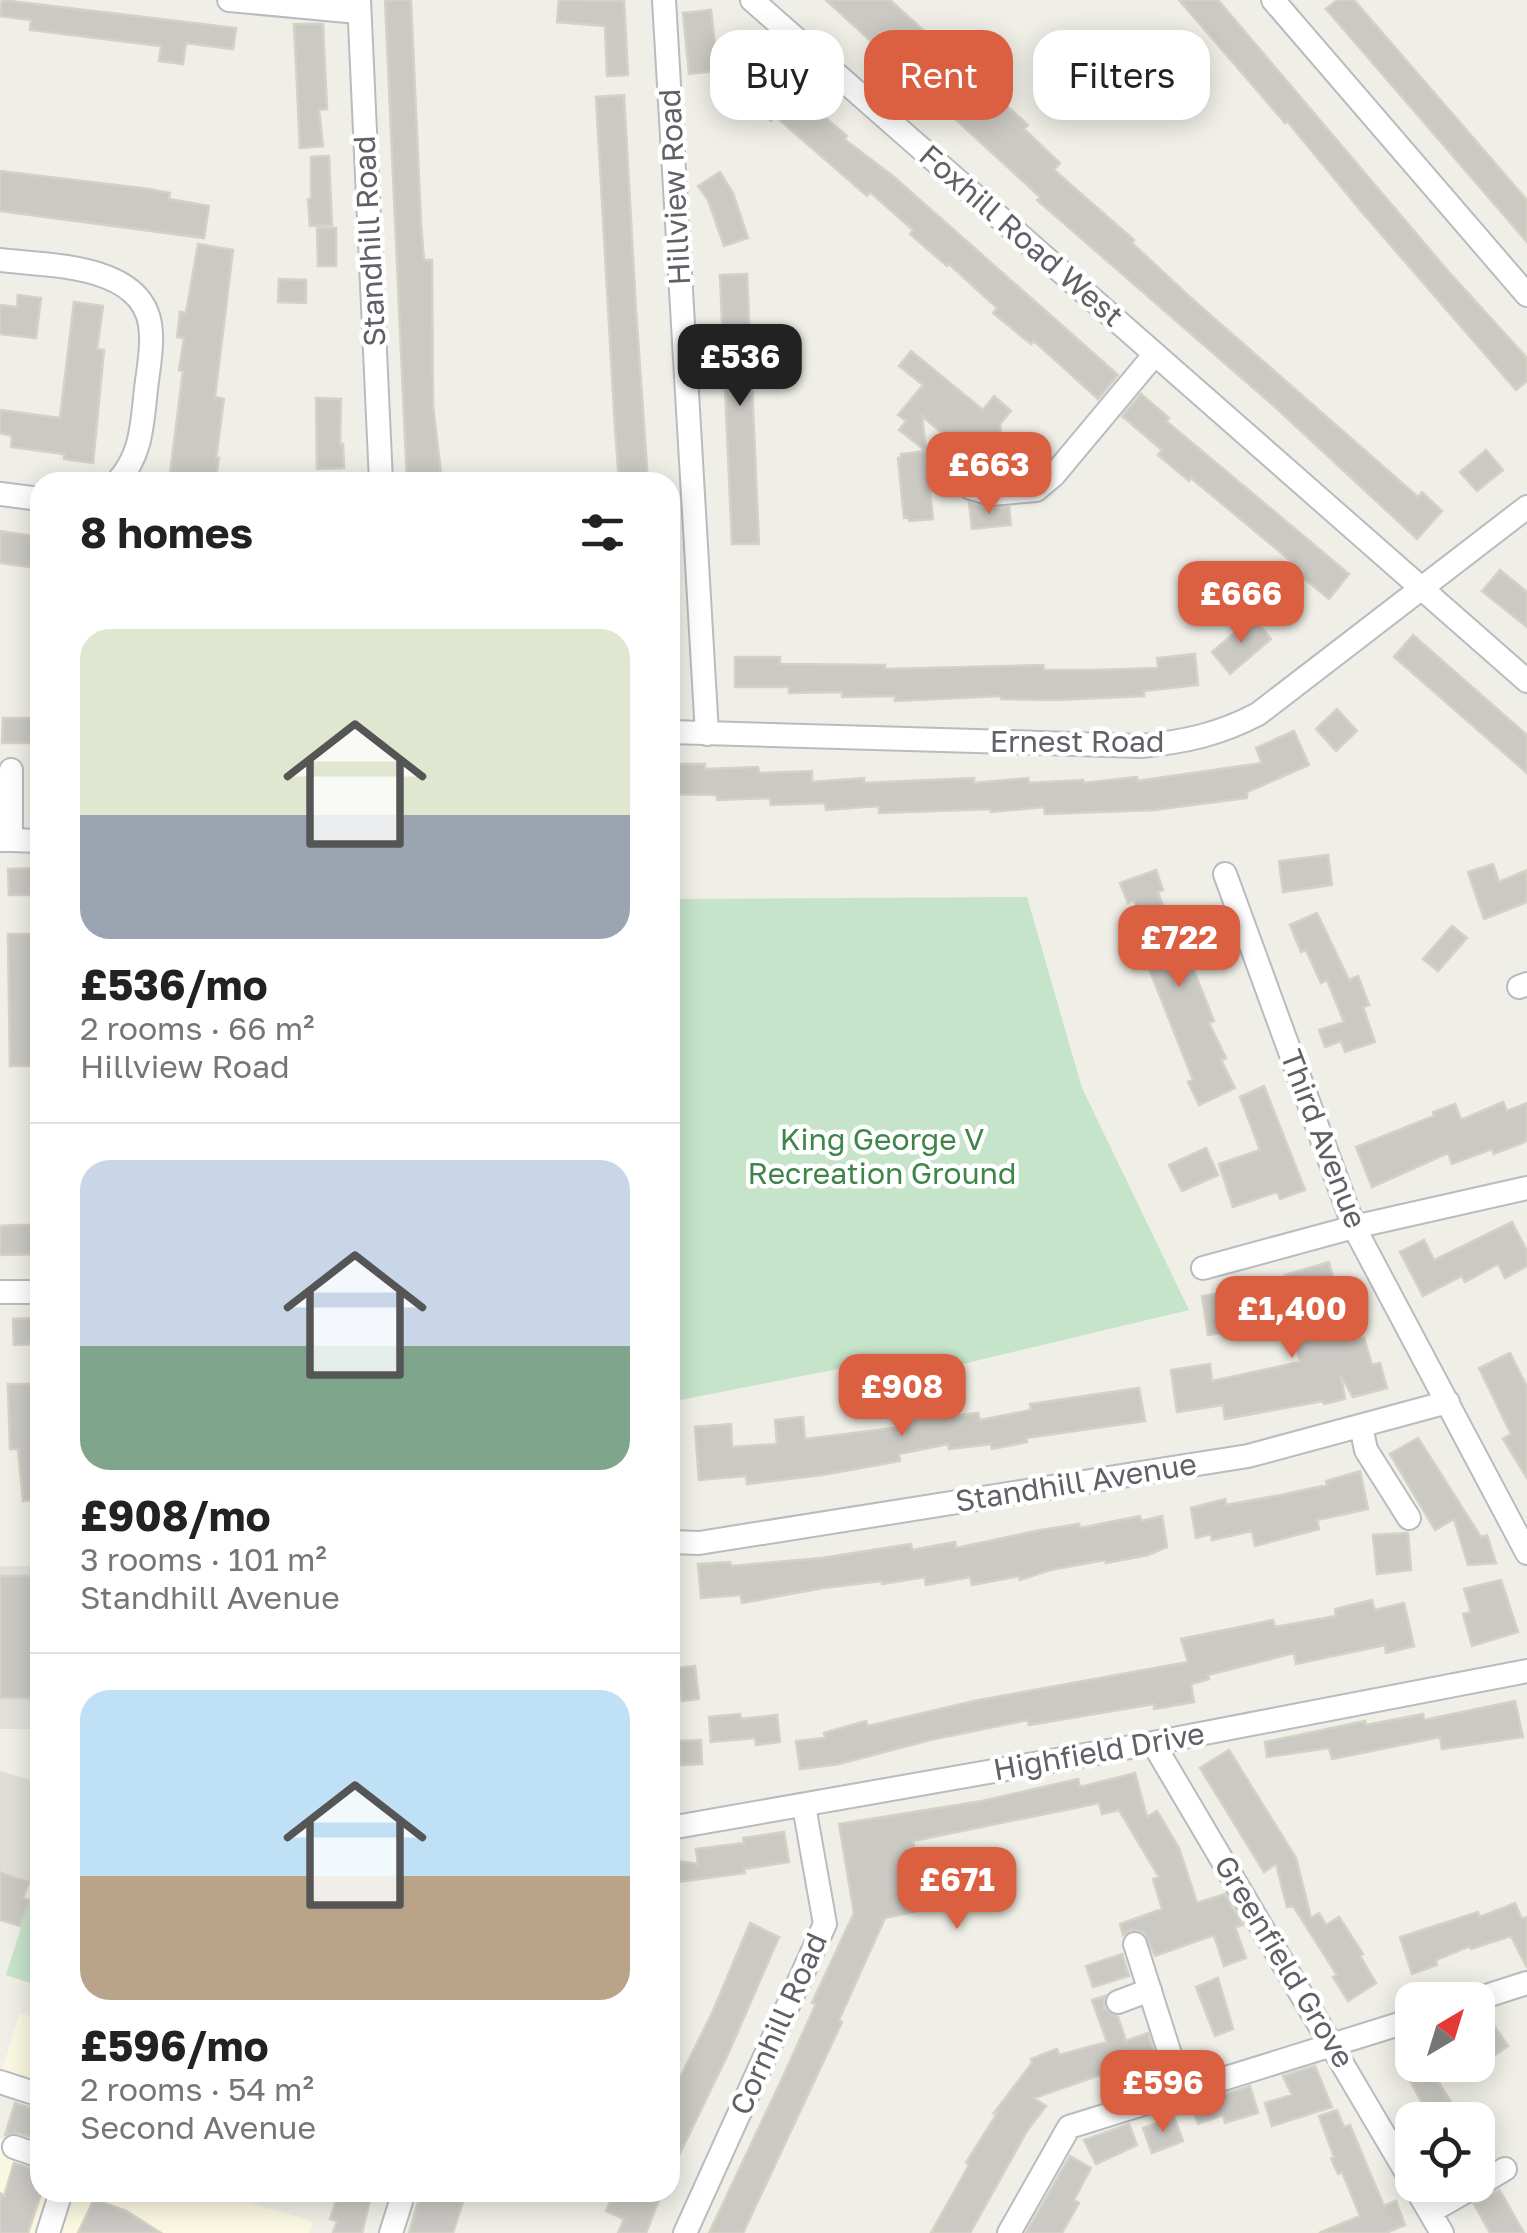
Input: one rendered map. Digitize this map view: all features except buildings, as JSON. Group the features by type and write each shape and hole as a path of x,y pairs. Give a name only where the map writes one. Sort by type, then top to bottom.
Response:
{"street":[{"name":"Hillview Road","path":"664,0 707,734"},
{"name":"Foxhill Road West","path":"752,0 1527,681"},
{"path":"1273,0 1527,295"},
{"path":"239,1 359,6"},
{"name":"Standhill Road","path":"359,6 381,472"},
{"path":"0,260 103,273 125,285 142,305 152,331 140,446 125,472"},
{"path":"942,452 958,477 971,488 991,494 1036,490 1054,475 1154,354"},
{"path":"0,494 30,498"},
{"name":"Ernest Road","path":"680,733 1142,746 1224,732 1258,714 1527,507"},
{"path":"6,840 10,770"},
{"name":"Third Avenue","path":"1224,874 1354,1227 1527,1554"},
{"path":"1203,1268 1354,1227 1527,1188"},
{"path":"0,1292 30,1292"},
{"name":"Standhill Avenue","path":"680,1542 1248,1456 1448,1402"},
{"path":"1361,1426 1366,1450 1409,1518"},
{"name":"Highfield Drive","path":"680,1826 1154,1743 1527,1670"},
{"name":"Greenfield Grove","path":"1154,1743 1395,2152"},
{"name":"Cornhill Road","path":"685,2233 825,1924 804,1806"},
{"path":"1136,1944 1182,2092"},
{"path":"1495,1993 1527,1983"},
{"path":"1118,2002 1150,1990"},
{"path":"1009,2233 1070,2128 1395,2025"},
{"path":"0,2082 30,2092"},
{"path":"14,2147 30,2153"},
{"path":"1495,2175 1506,2169"},
{"path":"48,2233 58,2202"},
{"path":"391,2233 401,2202"},
{"path":"1436,2223 1459,2202"}],"shaded area":[{"path":"0,1566 30,1566 30,1729 0,1729"},
{"path":"0,1771 30,1780 30,1881 0,1870"},
{"path":"30,1899 30,1983 6,1975"},
{"path":"20,2013 30,2016 30,2077 2,2069"},
{"path":"0,2138 30,2148 30,2202 249,2202 313,2222 309,2233 0,2233"}],"green space":[{"name":"King George V Recreation Ground","path":"1027,897 1082,1088 1189,1310 875,1385 848,1367 680,1400 680,899"},
{"path":"30,1901 30,1983 6,1975"}]}
